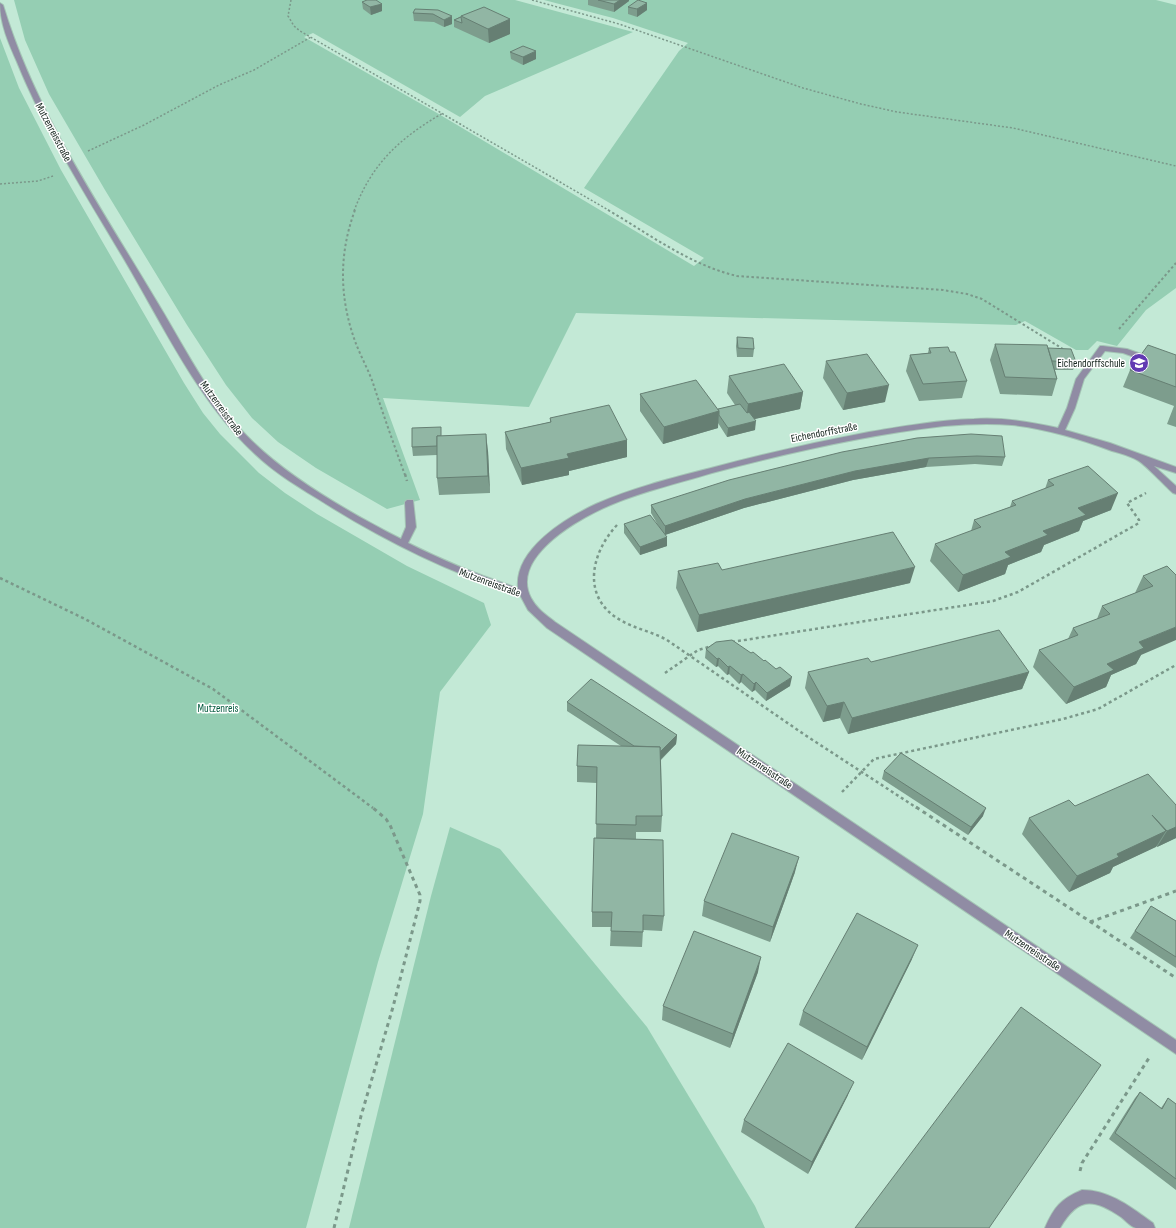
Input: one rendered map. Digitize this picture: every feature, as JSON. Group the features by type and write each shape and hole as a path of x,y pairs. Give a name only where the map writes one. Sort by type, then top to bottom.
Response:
{"street":[{"name":"Mutzenreisstraße","path":"0,5 14,51 26,79 66,157 208,392 240,434 258,453 281,471 361,521 403,544 466,574 492,584 524,592 529,604 551,625 826,809 1176,1048"},
{"path":"1061,430 1071,408 1078,384 1103,348 1124,351 1176,369"},
{"name":"Eichendorffstraße","path":"524,592 523,572 528,561 535,552 558,531 597,507 617,499 669,483 734,464 798,448 936,425 986,421 1008,422 1061,430 1176,470"},
{"path":"1135,456 1150,466 1176,491"},
{"path":"403,544 411,527 410,502"},
{"path":"1052,1228 1066,1206 1073,1200 1082,1197 1094,1197 1117,1206 1148,1228"}],"path":[{"path":"290,0 288,12 290,21 300,30 685,256 716,270 737,276 932,289 967,294 982,299 1090,365"},
{"path":"532,0 619,24 788,83 861,104 897,112 1013,128 1176,166"},
{"path":"66,157 94,148 144,125 210,89 254,70 312,37"},
{"path":"410,502 406,480 374,390 374,384 368,373 348,319 343,295 343,251 345,239 361,195 378,166 414,130 443,113"},
{"path":"0,184 38,181 74,169"},
{"path":"1103,348 1176,263"},
{"path":"730,642 974,604 1006,597 1018,592 1139,524 1139,520 1127,502 1141,496"},
{"path":"620,522 606,536 594,559 593,578 599,598 604,606 617,619 658,634 729,684 1176,978"},
{"path":"0,578 85,620 213,689 379,813 390,825 420,895 420,901 393,1007 361,1116 334,1228"},
{"path":"645,688 702,648 716,645"},
{"path":"826,809 874,759 1063,719 1098,709 1176,665"},
{"path":"1089,922 1176,891"},
{"path":"1073,1200 1082,1163 1141,1072 1161,1037"}],"green space":[{"path":"14,0 515,0 633,32 485,96 460,117 313,33 304,37 437,113 694,266 704,258 584,188 679,51 688,43 613,18 544,0 1156,0 1176,5 1176,288 1146,310 1117,346 1097,341 1088,350 1076,350 1025,321 1016,325 576,313 529,407 383,398 420,500 387,509 316,468 278,442 252,418 226,385 187,325 49,94 25,40"},
{"name":"Mutzenreis","path":"0,38 19,88 61,170 184,383 203,413 220,434 259,473 285,493 317,514 407,566 484,603 491,625 440,692 423,814 378,962 306,1228 0,1228"},
{"path":"450,827 500,849 647,1027 755,1206 765,1228 349,1228 431,896"}],"building":[{"path":"367,0 376,0 382,4 370,7 362,2"},
{"path":"598,0 620,0 614,4"},
{"path":"638,0 647,3 637,9 628,7"},
{"path":"484,7 510,19 488,29 461,16"},
{"path":"415,9 438,10 452,16 444,20 433,14 413,13"},
{"path":"461,17 462,23 454,20"},
{"path":"523,46 536,51 523,57 510,52"},
{"path":"737,337 753,338 754,349 738,348"},
{"path":"995,344 1047,345 1057,379 1005,377"},
{"path":"1148,345 1176,355 1176,387 1130,370"},
{"path":"948,347 950,352 955,352 967,381 923,384 910,355 931,353 929,348"},
{"path":"1048,348 1071,349 1076,362 1052,361"},
{"path":"867,354 889,385 847,393 826,361"},
{"path":"784,364 803,392 748,404 729,376"},
{"path":"696,380 719,411 664,427 640,394"},
{"path":"740,404 756,421 728,428 719,415 718,409"},
{"path":"609,405 627,440 567,454 569,458 521,468 505,432 551,422 550,418"},
{"path":"441,427 441,436 437,436 437,446 412,447 412,428"},
{"path":"486,434 488,476 437,478 437,436"},
{"path":"971,434 1002,436 1005,457 977,456 929,458 855,471 745,499 665,526 651,505 729,480 842,452 917,438"},
{"path":"1088,466 1118,493 1078,508 1086,515 1043,531 1048,535 1005,552 1011,557 963,575 935,544 981,527 974,520 1016,505 1012,501 1054,485 1048,480"},
{"path":"650,515 667,537 640,547 624,524"},
{"path":"893,532 915,567 699,615 678,571 718,563 722,570"},
{"path":"1167,566 1176,575 1176,627 1139,642 1144,648 1107,664 1114,670 1074,687 1039,650 1078,635 1073,628 1110,614 1102,606 1153,586 1143,576"},
{"path":"999,630 1029,672 852,718 844,702 827,706 808,672 868,658 871,662"},
{"path":"732,640 751,653 753,652 776,669 780,667 792,677 767,693 756,682 754,684 743,674 741,675 730,666 728,667 719,658 717,659 706,649 716,642"},
{"path":"591,679 677,735 660,752 660,747 634,746 567,702"},
{"path":"578,745 660,747 662,816 636,816 636,825 596,824 597,767 577,766"},
{"path":"901,753 986,808 971,827 884,771"},
{"path":"1148,774 1176,805 1176,827 1167,831 1152,815 1166,831 1117,854 1119,857 1077,876 1029,818 1069,800 1075,806"},
{"path":"732,833 799,857 773,927 704,901"},
{"path":"594,838 663,840 664,916 643,915 643,932 611,931 612,912 592,912"},
{"path":"1151,906 1176,921 1176,957 1135,931"},
{"path":"857,913 918,945 867,1047 803,1011"},
{"path":"694,931 761,957 733,1034 663,1006"},
{"path":"1021,1007 1101,1065 989,1228 855,1228"},
{"path":"788,1043 854,1082 812,1162 744,1120"},
{"path":"1140,1092 1162,1109 1168,1098 1176,1104 1176,1179 1115,1133"}],"place":[{"name":"Eichendorffschule","path":"1139,363"}]}
